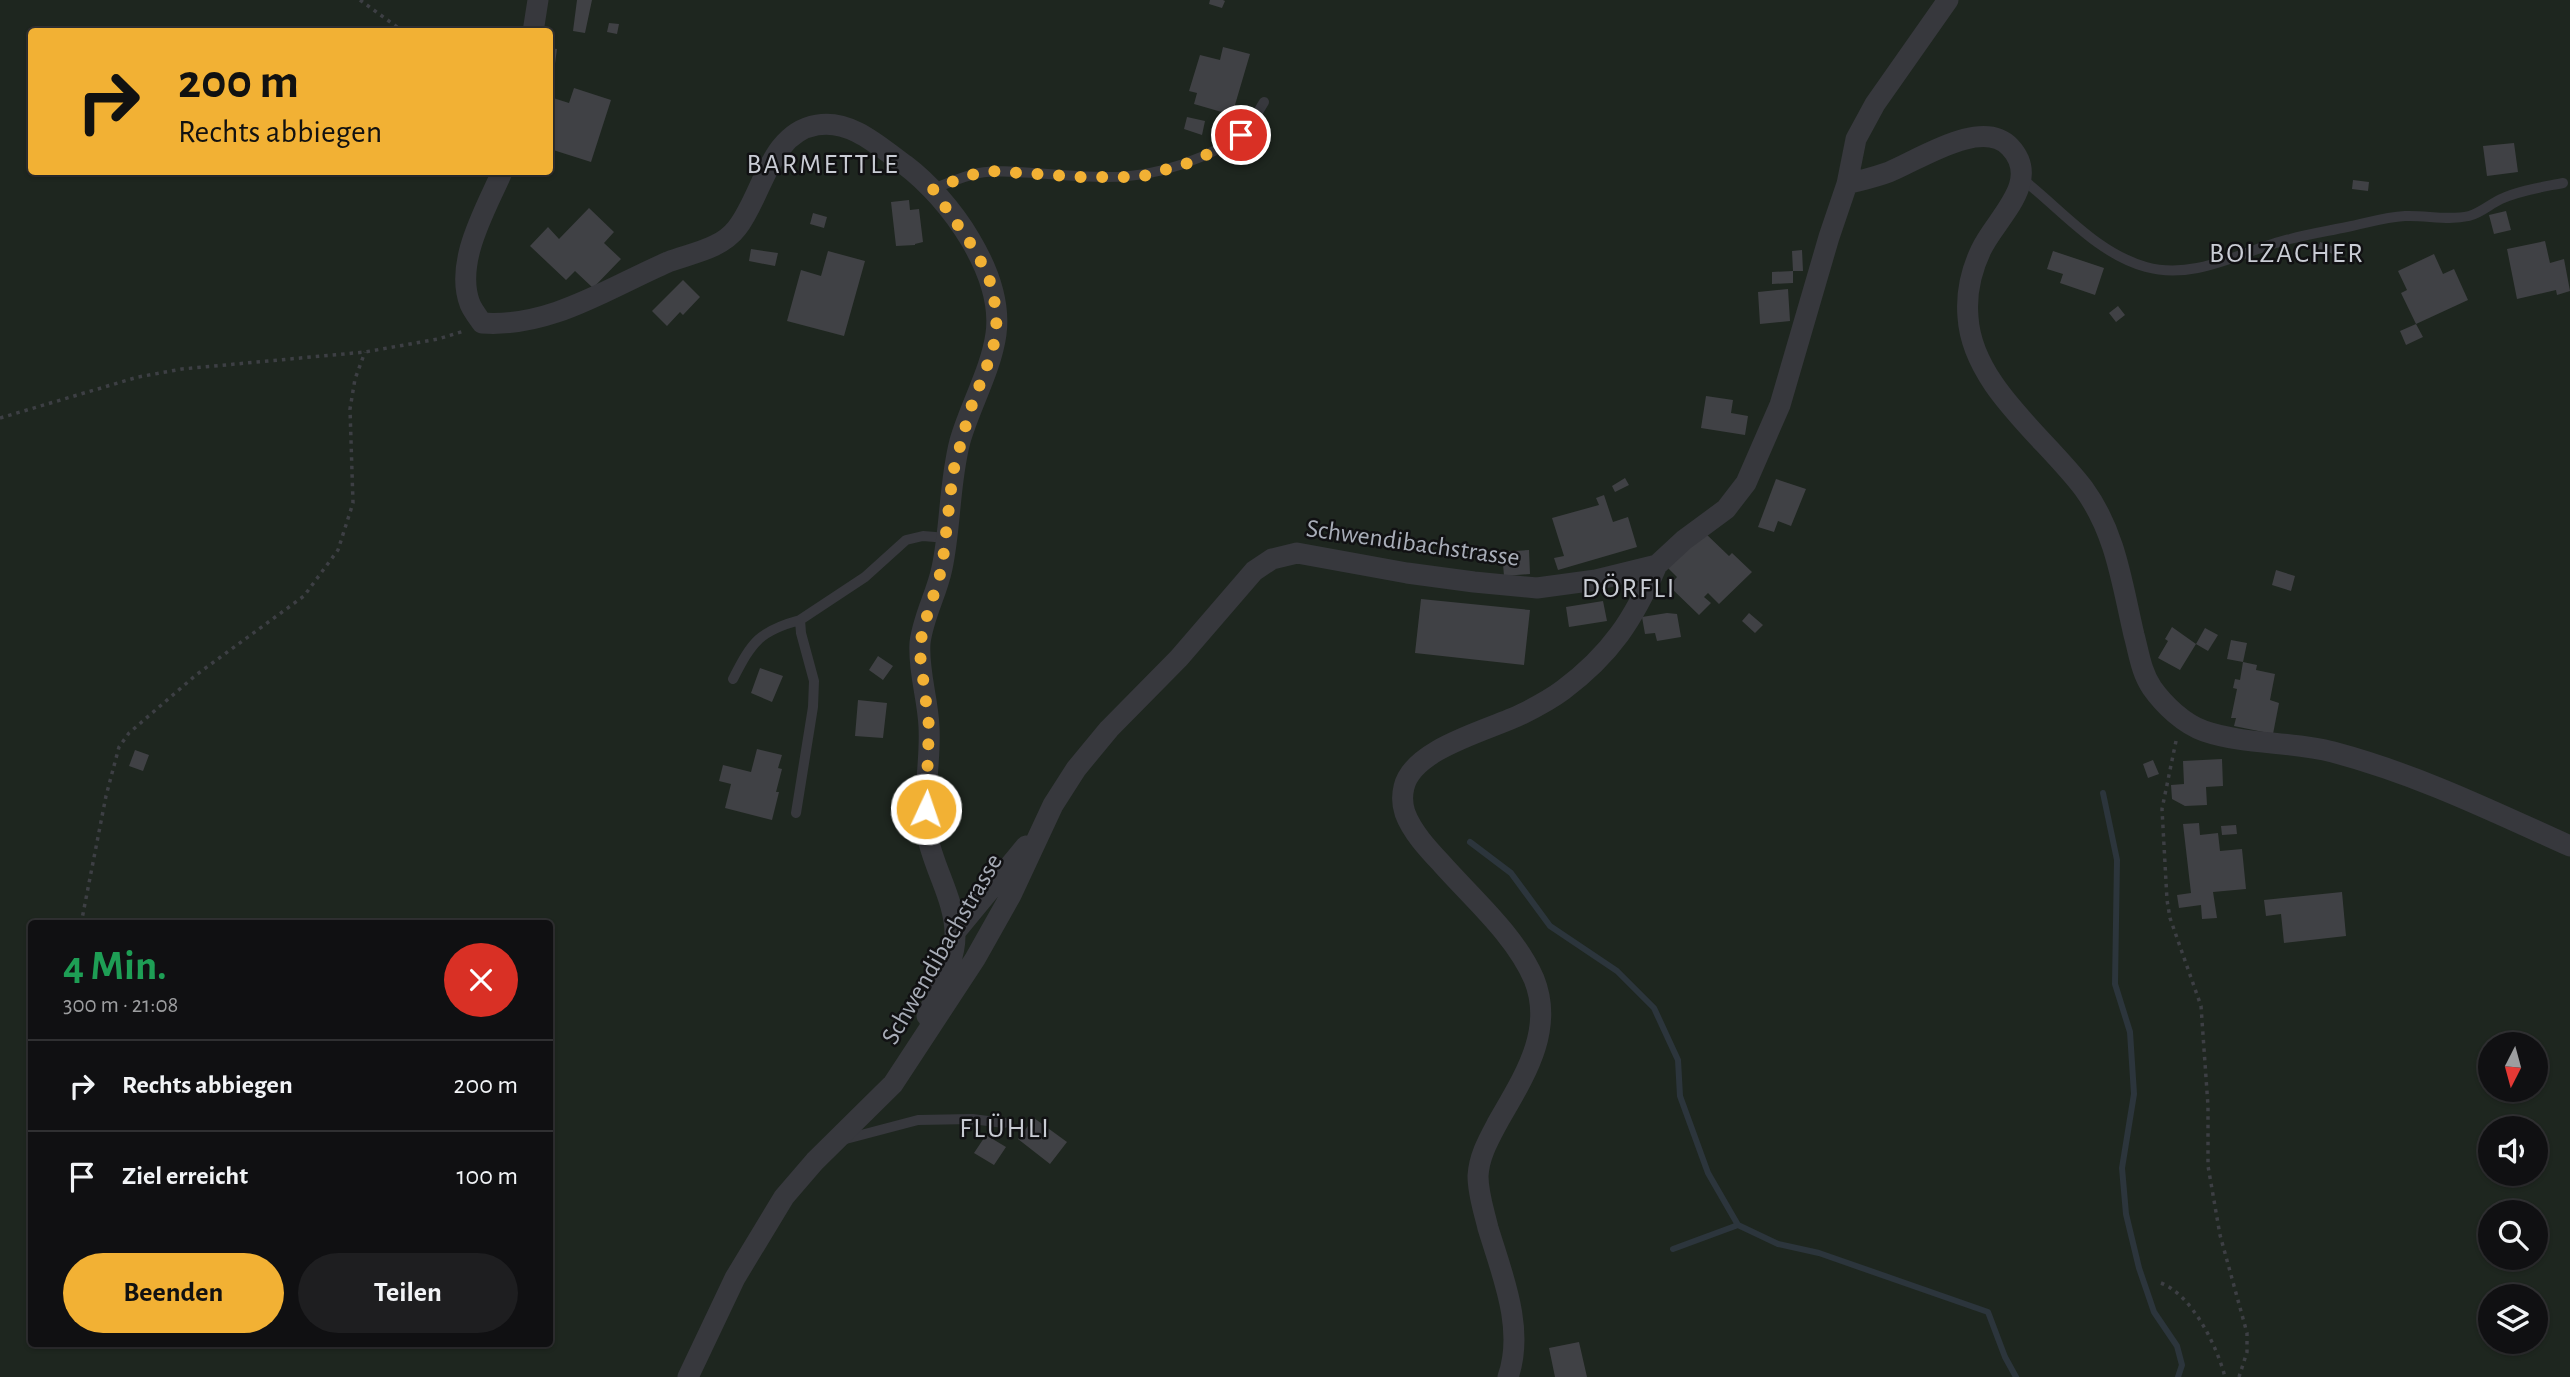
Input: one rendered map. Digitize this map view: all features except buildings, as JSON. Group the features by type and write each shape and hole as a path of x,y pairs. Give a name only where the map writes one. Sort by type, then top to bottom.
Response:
{"street":[{"path":"534,28 538,0"},
{"name":"Schwendibachstrasse","path":"688,1377 735,1278 795,1182 893,1084 918,1049 998,921 1043,825 1076,769 1109,729 1157,682 1254,571 1272,559 1297,553 1407,573 1538,588 1597,580 1657,565 1737,497 1752,471 1780,405 1847,184 1853,150 1863,124 1948,0"},
{"path":"501,175 468,254 467,291 470,305 482,323 505,325 548,315 602,295 666,263 716,245 737,228 776,154 795,134 816,125 841,126 858,132 917,174 933,189 969,238 981,261 992,286 997,318 993,350 970,410 953,472 947,538 935,594 922,632 920,654 929,726 927,836 956,930 952,955 930,1009 918,1049"},
{"path":"1847,184 1888,172 1954,143 1978,136 1998,138 2011,148 2017,159 2021,178 2016,197 1987,240 1972,272 1967,305 1971,338 1979,359 2000,393 2056,455 2086,492 2097,511 2117,556 2143,672 2154,691 2182,718 2204,730 2333,752 2421,780 2468,798 2570,846"},
{"path":"1508,1377 1514,1345 1512,1319 1480,1199 1478,1176 1483,1151 1533,1057 1538,1040 1541,1009 1534,979 1507,936 1412,827 1403,804 1405,783 1409,775 1427,757 1522,714 1562,690 1584,672 1619,637 1631,620 1657,565"},
{"path":"956,930 1043,825"}],"lane":[{"path":"933,189 970,175 992,171 1105,178 1151,174 1188,163 1232,142 1249,128 1264,102"},
{"path":"2021,178 2082,230 2118,256 2149,268 2179,272 2211,265 2274,243 2384,219 2419,215 2463,218 2502,198 2563,183"},
{"path":"733,678 748,650 764,633 800,620 865,577 906,540 923,536 947,538"},
{"path":"796,813 813,707 814,681 800,620"},
{"path":"836,1141 918,1120 972,1119 1004,1123"}],"path":[{"path":"360,0 398,28"},
{"path":"0,418 138,377 182,369 365,352 438,339 482,323"},
{"path":"82,920 106,796 119,747 129,733 196,674 303,596 338,550 353,503 350,408 355,379 365,352"},
{"path":"2182,718 2162,809 2167,900 2170,918 2201,1006 2208,1106 2208,1166 2220,1235 2247,1333 2247,1352 2239,1377"},
{"path":"2161,1283 2172,1288 2189,1305 2220,1356 2225,1377"}],"shaded area":[{"path":"0,0 2570,0 2570,1377 0,1377"}],"waterway":[{"path":"2103,793 2117,860 2115,984 2130,1032 2134,1094 2122,1168 2126,1214 2139,1268 2154,1312 2177,1346 2182,1365 2178,1377"},
{"path":"1470,842 1511,873 1550,926 1617,971 1654,1008 1678,1060 1680,1096 1708,1173 1738,1225 1778,1244 1819,1253 1988,1312 2005,1357 2016,1377"},
{"path":"1673,1249 1738,1225"}],"district":[{"name":"BARMETTLE","path":"823,165"},
{"name":"BOLZACHER","path":"2287,254"},
{"name":"DÖRFLI","path":"1629,589"},
{"name":"FLÜHLI","path":"1005,1129"}],"route":[{"path":"926,809 930,744 920,643 942,568 953,472 970,410 993,350 997,318 992,286 985,269 969,238 933,189 970,175 992,171 1080,177 1140,177 1188,163 1222,148 1241,135"}]}
